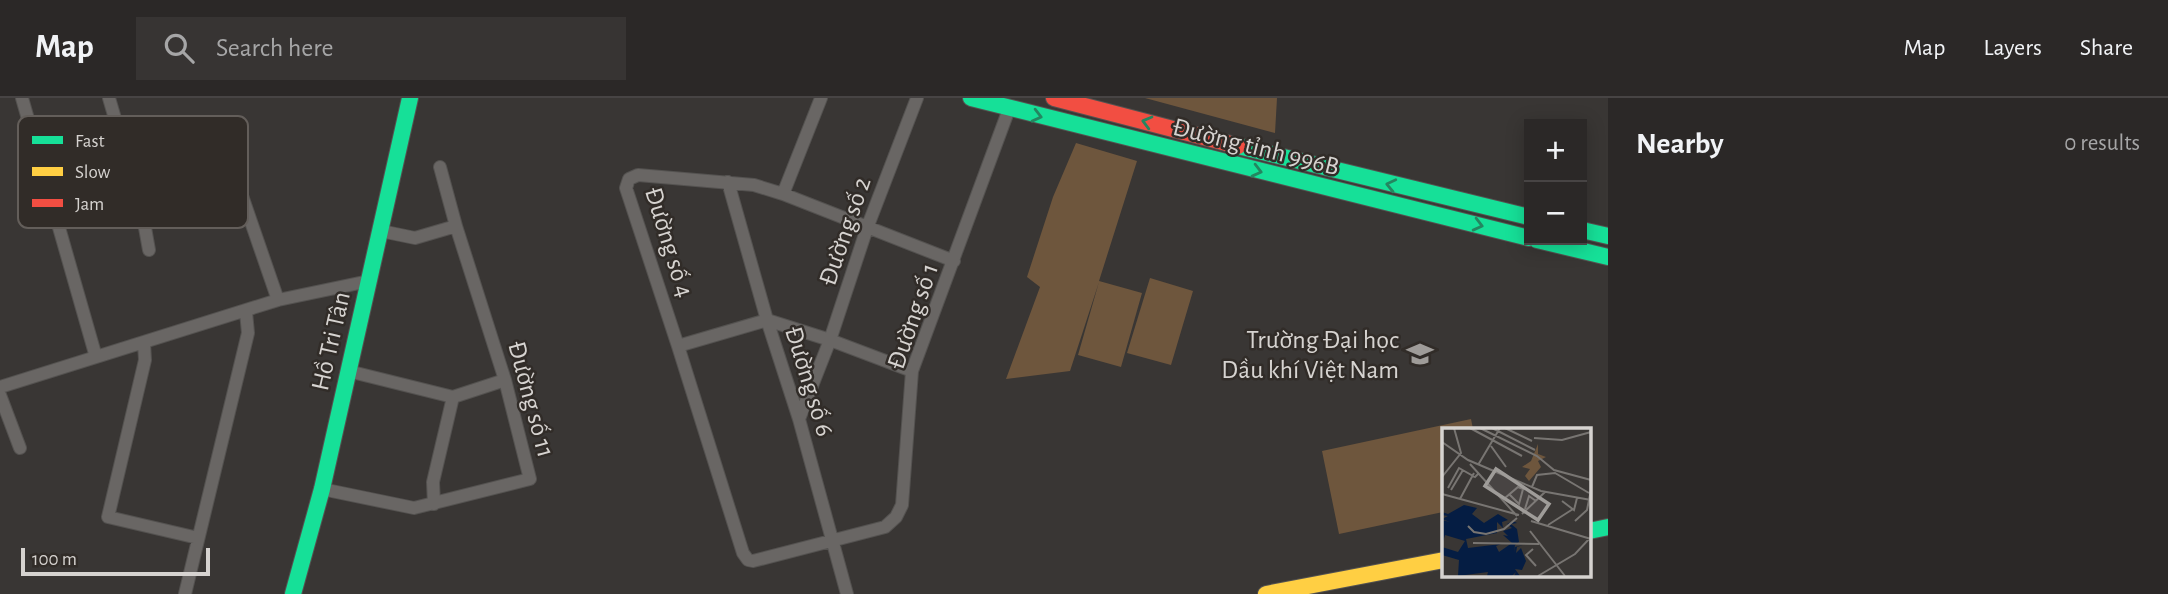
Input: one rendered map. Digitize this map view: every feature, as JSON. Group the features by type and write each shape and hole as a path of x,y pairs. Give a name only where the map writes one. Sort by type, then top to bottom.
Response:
{"main road":[{"name":"Hồ Tri Tân","path":"293,594 322,489 410,98"},
{"name":"Đường tỉnh 996B","path":"971,98 1524,237"},
{"name":"Đường tỉnh 996B","path":"1054,98 1337,172 1524,216"},
{"path":"1330,190 1337,172"},
{"path":"1587,231 1608,236"},
{"path":"1558,245 1608,257"},
{"path":"1590,531 1608,527"},
{"path":"1266,594 1442,560"}],"street":[{"path":"22,98 27,116"},
{"path":"109,98 114,116"},
{"path":"783,194 821,98"},
{"name":"Đường số 2","path":"799,419 917,98"},
{"name":"Đường số 1","path":"832,541 885,527 896,517 901,505 912,371 1009,109"},
{"name":"Đường số 11","path":"322,489 414,508 530,479 505,380 440,167"},
{"name":"Đường số 4","path":"832,541 753,561 748,561 743,553 626,188 629,178 638,175 754,185 954,261"},
{"name":"Đường số 6","path":"728,182 767,320 799,419 847,594"},
{"path":"248,213 278,300"},
{"path":"381,231 415,238 456,226"},
{"path":"59,228 96,357"},
{"path":"145,228 149,250"},
{"path":"0,387 278,300 369,281"},
{"path":"185,594 248,333 246,312"},
{"path":"678,346 767,320 912,371"},
{"path":"144,342 145,360 108,517 198,538"},
{"path":"348,371 453,397 505,380"},
{"path":"0,395 19,448"},
{"path":"434,504 433,482 453,397"}],"shaded area":[{"path":"1145,98 1277,98 1275,133"},
{"path":"1076,143 1137,161 1099,281 1142,293 1121,367 1078,355 1099,282 1070,371 1006,379 1040,287 1027,277 1053,197"},
{"path":"1150,278 1193,291 1171,365 1127,353"},
{"path":"1471,419 1473,428 1442,428 1442,512 1339,534 1322,451"}],"traffic: fast":[{"path":"293,594 322,489 410,98"},
{"path":"971,98 1524,237"},
{"path":"1238,146 1524,216"},
{"path":"1587,231 1608,236"},
{"path":"1558,245 1608,257"},
{"path":"1590,531 1608,527"}],"traffic: slow":[{"path":"1266,594 1442,560"}],"traffic: jam":[{"path":"1054,98 1238,146"}],"place":[{"name":"Trường Đại học Dầu khí Việt Nam","path":"1420,354"}]}
